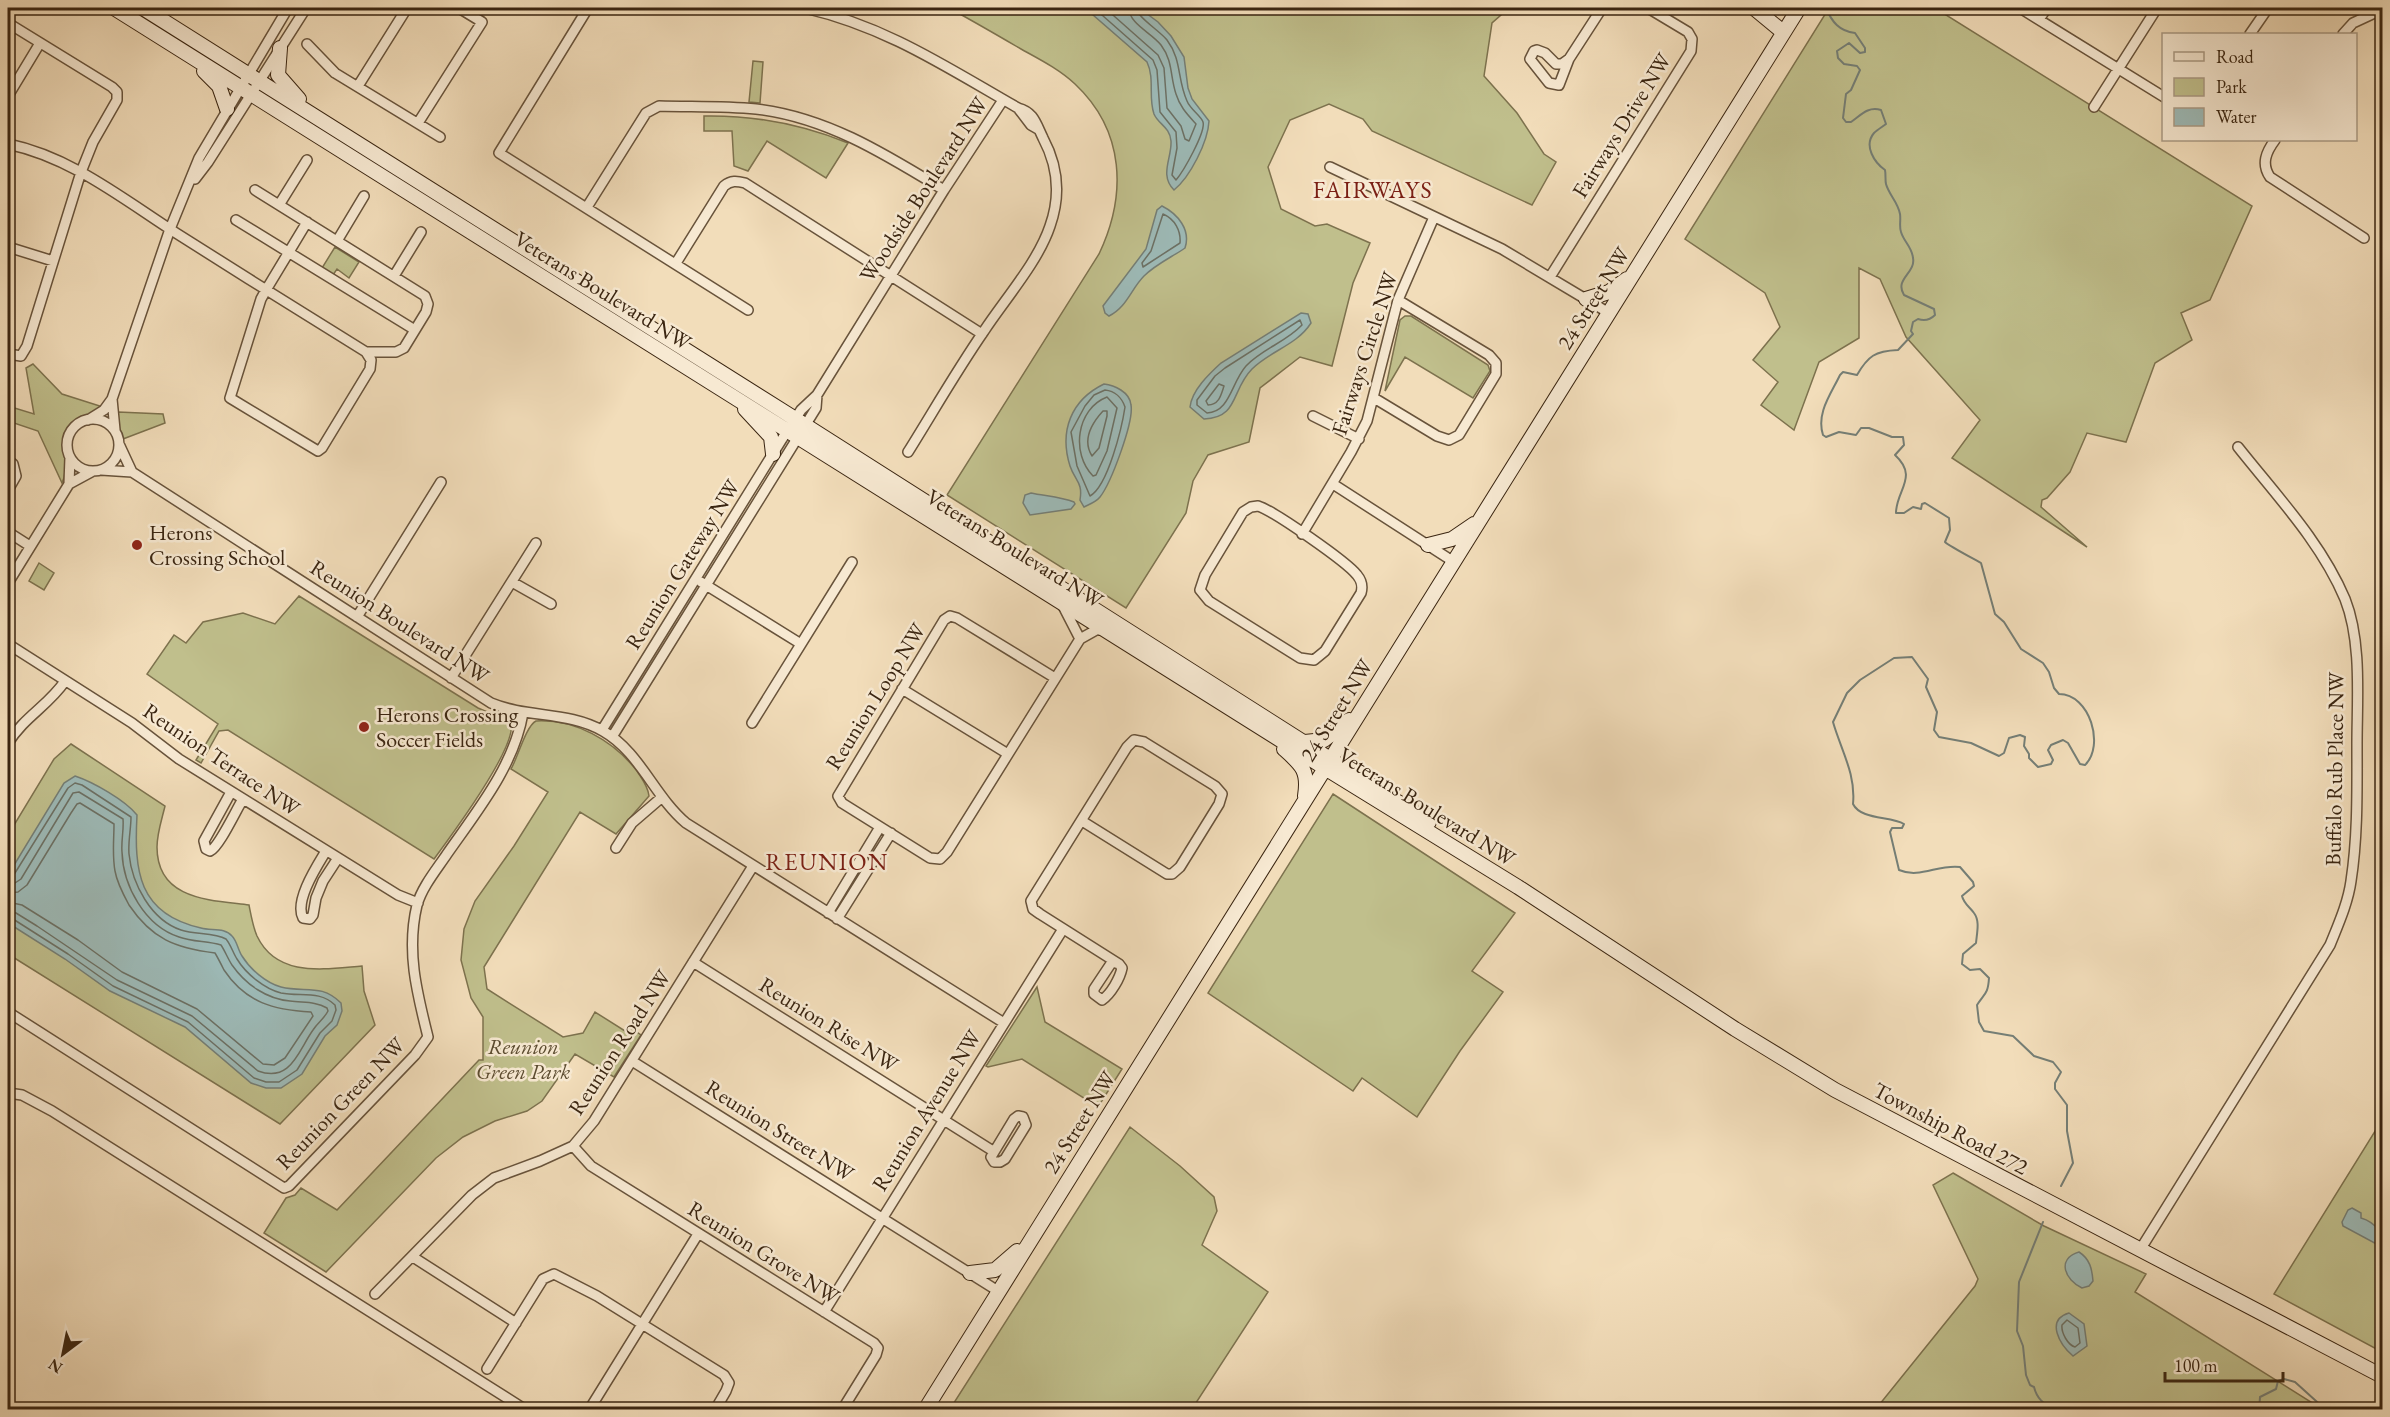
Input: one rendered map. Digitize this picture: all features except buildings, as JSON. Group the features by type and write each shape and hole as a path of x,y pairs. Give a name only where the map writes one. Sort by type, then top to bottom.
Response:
{"main road":[{"name":"Veterans Boulevard NW","path":"114,8 663,354 797,427 1305,742 1328,763"},
{"name":"Veterans Boulevard NW","path":"143,8 317,117 797,427 1058,600 1259,726 1328,763 1446,834 1518,887"},
{"path":"1754,8 1783,32"},
{"name":"24 Street NW","path":"925,1410 1799,8"},
{"path":"280,48 278,75 291,92 317,117"},
{"path":"185,52 219,86 227,109"},
{"path":"1586,299 1609,292 1631,277"},
{"path":"721,387 771,437 773,454"},
{"path":"1428,545 1452,540 1480,519"},
{"path":"1305,742 1324,740 1363,708"},
{"path":"1259,726 1302,768 1308,780 1304,801"},
{"name":"Township Road 272","path":"1518,887 1735,1029 1835,1090 2382,1376"},
{"path":"970,1273 986,1273 1000,1267 1039,1227"}],"street":[{"path":"189,185 208,162 288,8"},
{"path":"254,77 280,48 306,8"},
{"path":"357,86 407,8"},
{"path":"418,123 482,21 459,8"},
{"path":"588,8 499,153 748,310"},
{"name":"Woodside Boulevard NW","path":"797,427 816,408 817,395 944,190 1003,100 903,42 867,26 805,8"},
{"path":"1569,59 1562,64 1556,64 1545,53 1537,50 1530,59 1549,83 1556,86 1561,83 1569,59 1602,8"},
{"name":"Fairways Drive NW","path":"1550,277 1690,51 1692,39 1688,32 1648,8"},
{"path":"2020,8 2162,96"},
{"path":"2039,19 2047,8"},
{"path":"2094,107 2157,8"},
{"path":"2251,33 2268,8"},
{"path":"2344,33 2362,17 2381,11"},
{"path":"8,22 117,92 117,100 93,142 81,172 27,346 21,356 8,354"},
{"path":"8,96 40,42"},
{"path":"307,44 335,73 440,137"},
{"path":"8,583 69,484 70,457 67,442 71,432 77,424 104,410 112,399 170,229 199,158 227,109 246,91"},
{"path":"908,452 1037,252 1050,227 1057,190 1056,172 1051,154 1038,129 1031,125 1018,108 1003,100"},
{"path":"587,207 646,113 659,106 755,109 814,122 865,144 944,190"},
{"path":"2275,141 2264,164 2270,177 2364,238"},
{"path":"8,144 46,155 81,172 266,290 366,352 371,360 370,369 318,451 230,398 266,290 307,222"},
{"path":"279,205 307,160"},
{"path":"1330,167 1502,249 1609,313"},
{"path":"676,263 724,186 733,181 739,181 982,334"},
{"path":"255,190 425,296 428,304 426,312 404,348 396,352 366,352"},
{"path":"337,241 364,196"},
{"name":"Fairways Circle NW","path":"1302,534 1359,439 1374,398 1398,300 1434,217"},
{"path":"237,220 415,330"},
{"path":"394,276 421,232"},
{"path":"8,247 53,261"},
{"path":"1374,398 1437,436 1449,440 1460,435 1497,374 1496,363 1489,355 1398,300"},
{"path":"112,399 116,433 132,472"},
{"path":"1312,416 1359,439"},
{"path":"88,420 106,422 116,433"},
{"name":"Reunion Gateway NW","path":"602,730 773,454 797,427"},
{"name":"Reunion Gateway NW","path":"612,737 706,585 797,427"},
{"path":"69,484 111,464 116,458 119,443"},
{"name":"Buffalo Rub Place NW","path":"2140,1250 2319,963 2342,915 2351,882 2356,822 2357,696 2355,646 2346,602 2319,550 2238,447"},
{"path":"70,457 81,469 97,471"},
{"path":"8,460 13,464 16,476 8,490"},
{"name":"Reunion Boulevard NW","path":"97,471 132,472 491,703 523,713 581,721 602,730 612,737 641,767 661,798 686,823 1004,1023"},
{"path":"357,617 441,482"},
{"path":"1333,484 1454,562"},
{"path":"1258,506 1264,508 1302,534 1354,572 1363,587 1325,651 1314,660 1308,661 1209,601 1200,590 1205,575 1247,509 1258,506"},
{"path":"8,532 30,546"},
{"path":"452,678 536,543"},
{"path":"752,723 852,562"},
{"path":"695,579 801,644"},
{"path":"512,582 551,604"},
{"path":"1058,600 1067,612 1080,639 1096,630 1106,630"},
{"name":"Reunion Loop NW","path":"1055,678 957,618 950,616 944,620 838,796 842,803 880,827 930,858 939,859 947,852 1080,639"},
{"name":"Reunion Terrace NW","path":"8,644 132,723 179,759 231,792 398,895 418,903"},
{"path":"8,743 27,718 50,699 65,681"},
{"path":"902,689 1008,754"},
{"name":"Reunion Green NW","path":"8,1012 284,1188 294,1181 367,1106 415,1055 428,1037 414,975 412,955 418,903 431,878 506,763 514,746 523,713"},
{"path":"1082,821 1167,874 1172,874 1180,867 1219,804 1222,794 1215,786 1144,742 1134,740 1127,747 1031,901 1033,909 1119,964"},
{"path":"231,792 204,841 206,849 210,851 218,846 228,823 243,799"},
{"path":"616,848 632,823 661,798"},
{"path":"828,914 880,827"},
{"path":"837,919 891,833"},
{"path":"326,851 303,898 300,912 303,918 310,918 313,915 320,890 338,858"},
{"name":"Reunion Road NW","path":"375,1294 472,1195 494,1178 573,1146 594,1121 753,866"},
{"name":"Reunion Avenue NW","path":"824,1312 1063,928"},
{"name":"Reunion Rise NW","path":"693,962 993,1151"},
{"name":"Reunion Street NW","path":"632,1060 998,1291"},
{"path":"8,1093 22,1095 52,1111 526,1410"},
{"path":"1018,1116 1023,1118 1026,1125 1005,1159 994,1162 993,1151 1014,1119 1018,1116"},
{"name":"Reunion Grove NW","path":"573,1146 591,1166 874,1343 878,1348 876,1355 842,1410"},
{"path":"589,1410 698,1234"},
{"path":"413,1257 516,1323"},
{"path":"487,1369 543,1279 554,1274 597,1296 724,1375 729,1383 715,1410"}],"green space":[{"path":"949,8 1509,8 1492,23 1484,76 1517,113 1544,154 1556,162 1532,205 1372,131 1363,119 1329,104 1290,120 1268,167 1281,209 1315,226 1327,224 1370,243 1353,283 1332,366 1300,357 1260,388 1249,442 1208,455 1193,481 1186,513 1126,608 947,495 1099,254 1108,232 1117,187 1112,143 1104,122 1092,102 1075,84 1049,65"},
{"path":"1829,8 1935,8 2252,206 2210,300 2181,313 2192,340 2155,363 2126,442 2087,433 2070,472 2047,498 2042,500 2041,507 2087,547 1952,458 1980,420 1906,337 1880,279 1859,268 1859,338 1819,362 1794,430 1761,405 1778,382 1753,360 1780,327 1765,293 1685,239"},
{"path":"753,61 763,62 760,103 749,102"},
{"path":"704,116 742,117 778,122 848,143 826,178 767,141 748,171 734,166 732,131 704,131"},
{"path":"335,247 359,262 349,278 337,269 333,275 322,268"},
{"path":"1405,316 1411,316 1488,365 1490,371 1473,398 1405,357 1385,391 1400,320"},
{"path":"33,364 62,394 103,407 77,421 67,431 64,445 65,475 62,483 38,431 8,421 8,406 34,414 26,368"},
{"path":"118,412 163,414 165,423 123,439 117,424"},
{"path":"39,563 54,573 44,590 29,581"},
{"name":"Herons Crossing Soccer Fields","path":"299,596 478,708 511,722 510,734 494,770 468,812 434,859 228,730 219,731 201,763 196,760 218,724 147,674 174,635 186,643 203,622 243,613 275,624"},
{"name":"Reunion Green Park","path":"536,721 551,721 579,728 605,741 637,771 649,796 616,834 580,812 484,967 487,989 563,1037 583,1033 595,1012 625,1031 629,1027 641,1035 614,1077 575,1054 542,1101 527,1111 495,1121 463,1137 436,1158 326,1272 264,1233 286,1198 295,1195 301,1188 337,1210 479,1060 483,1060 483,1017 471,998 461,960 464,929 475,901 548,792 511,769 526,735"},
{"path":"71,744 165,806 157,847 159,865 166,878 176,887 188,894 203,898 249,905 257,936 276,959 289,965 317,969 362,966 364,991 375,1025 280,1124 8,954 8,835 54,759"},
{"path":"1333,794 1515,913 1472,971 1503,992 1460,1051 1417,1117 1362,1078 1353,1091 1208,993"},
{"path":"1037,987 1045,1022 1122,1069 1098,1107 1022,1059 986,1066"},
{"path":"1130,1127 1180,1166 1214,1197 1217,1211 1202,1245 1268,1292 1192,1409 950,1409"},
{"path":"2377,1128 2382,1131 2382,1352 2274,1294"},
{"path":"1953,1173 2044,1226 2146,1274 2135,1292 2322,1409 1875,1410 1975,1286 1978,1279 1933,1185"}],"water":[{"path":"1085,8 1139,8 1158,22 1171,36 1184,57 1188,88 1192,99 1209,121 1197,158 1186,177 1174,190 1167,178 1170,136 1154,114 1151,75 1147,62"},
{"path":"1162,206 1182,223 1186,235 1185,248 1149,272 1125,303 1109,316 1105,313 1103,306 1146,249 1157,210"},
{"path":"1301,313 1308,314 1311,323 1305,331 1252,369 1245,377 1233,402 1223,414 1204,419 1190,407 1194,394 1206,377 1221,363"},
{"path":"1104,384 1117,388 1128,396 1131,413 1121,452 1105,490 1097,500 1084,507 1080,500 1079,485 1067,453 1067,429 1070,418 1083,399"},
{"path":"1031,493 1064,499 1075,504 1071,509 1030,515 1023,503 1025,495"},
{"path":"75,776 108,792 125,803 137,815 139,872 152,901 164,912 180,921 201,928 229,933 249,966 270,982 290,989 327,993 341,1003 342,1011 337,1025 325,1036 302,1074 281,1088 266,1088 251,1083 185,1027 110,991 8,923 8,875 64,783"},
{"path":"2352,1208 2361,1213 2361,1218 2367,1220 2381,1232 2379,1238 2382,1247 2343,1226 2342,1222 2348,1210"},
{"path":"2079,1252 2090,1265 2093,1281 2089,1286 2082,1288 2071,1280 2065,1264 2067,1259"},
{"path":"2069,1313 2084,1324 2087,1346 2073,1356 2064,1346 2056,1327 2062,1316"}],"waterway":[{"path":"1826,8 1837,25 1855,33 1865,48 1865,52 1860,53 1849,43 1837,51 1838,58 1844,64 1857,66 1860,70 1851,90 1846,94 1843,118 1846,122 1851,122 1868,110 1881,110 1886,124 1874,133 1870,149 1874,159 1885,170 1887,188 1899,210 1901,232 1912,254 1913,263 1903,280 1902,289 1904,295 1934,309 1935,315 1929,319 1918,319 1913,322 1911,331 1913,334 1898,350 1873,356 1857,375 1843,372 1840,375 1823,411 1821,419 1823,435 1826,437 1839,432 1856,435 1861,428 1869,428 1892,437 1903,437 1904,445 1895,455 1902,463 1906,477 1896,513 1904,513 1913,507 1921,509 1922,504 1925,503 1949,518 1950,530 1945,542 1981,563 1995,614 2004,622 2021,649 2043,663 2059,694 2070,696 2086,711 2094,734 2094,746 2085,765 2080,764 2068,743 2063,740 2051,745 2048,750 2053,760 2051,764 2038,767 2029,758 2024,746 2025,737 2020,735 2009,738 2004,753 1999,756 1971,743 1939,737 1934,730 1937,712 1926,687 1928,679 1912,657 1894,658 1860,680 1847,693 1833,722 1850,772 1853,804 1862,813 1904,824 1902,828 1892,828 1890,832 1899,870 1914,873 1944,867 1960,867 1973,882 1974,886 1962,896 1977,920 1976,943 1963,954 1962,964 1970,970 1980,969 1989,978 1987,990 1977,1005 1979,1022 1984,1031 2013,1036 2034,1056 2053,1062 2061,1072 2055,1083 2055,1089 2067,1105 2067,1131 2073,1163 2061,1186"},
{"path":"2043,1222 2019,1282 2017,1331 2023,1346 2026,1375 2030,1385 2034,1387 2041,1400 2054,1410"},
{"path":"2259,1410 2260,1397 2276,1389 2278,1381 2284,1379 2295,1382 2326,1410"}],"place":[{"name":"Herons Crossing School","path":"137,545"},
{"name":"Herons Crossing Soccer Fields","path":"364,727"}],"district":[{"name":"FAIRWAYS","path":"1373,190"},
{"name":"REUNION","path":"827,862"}]}
